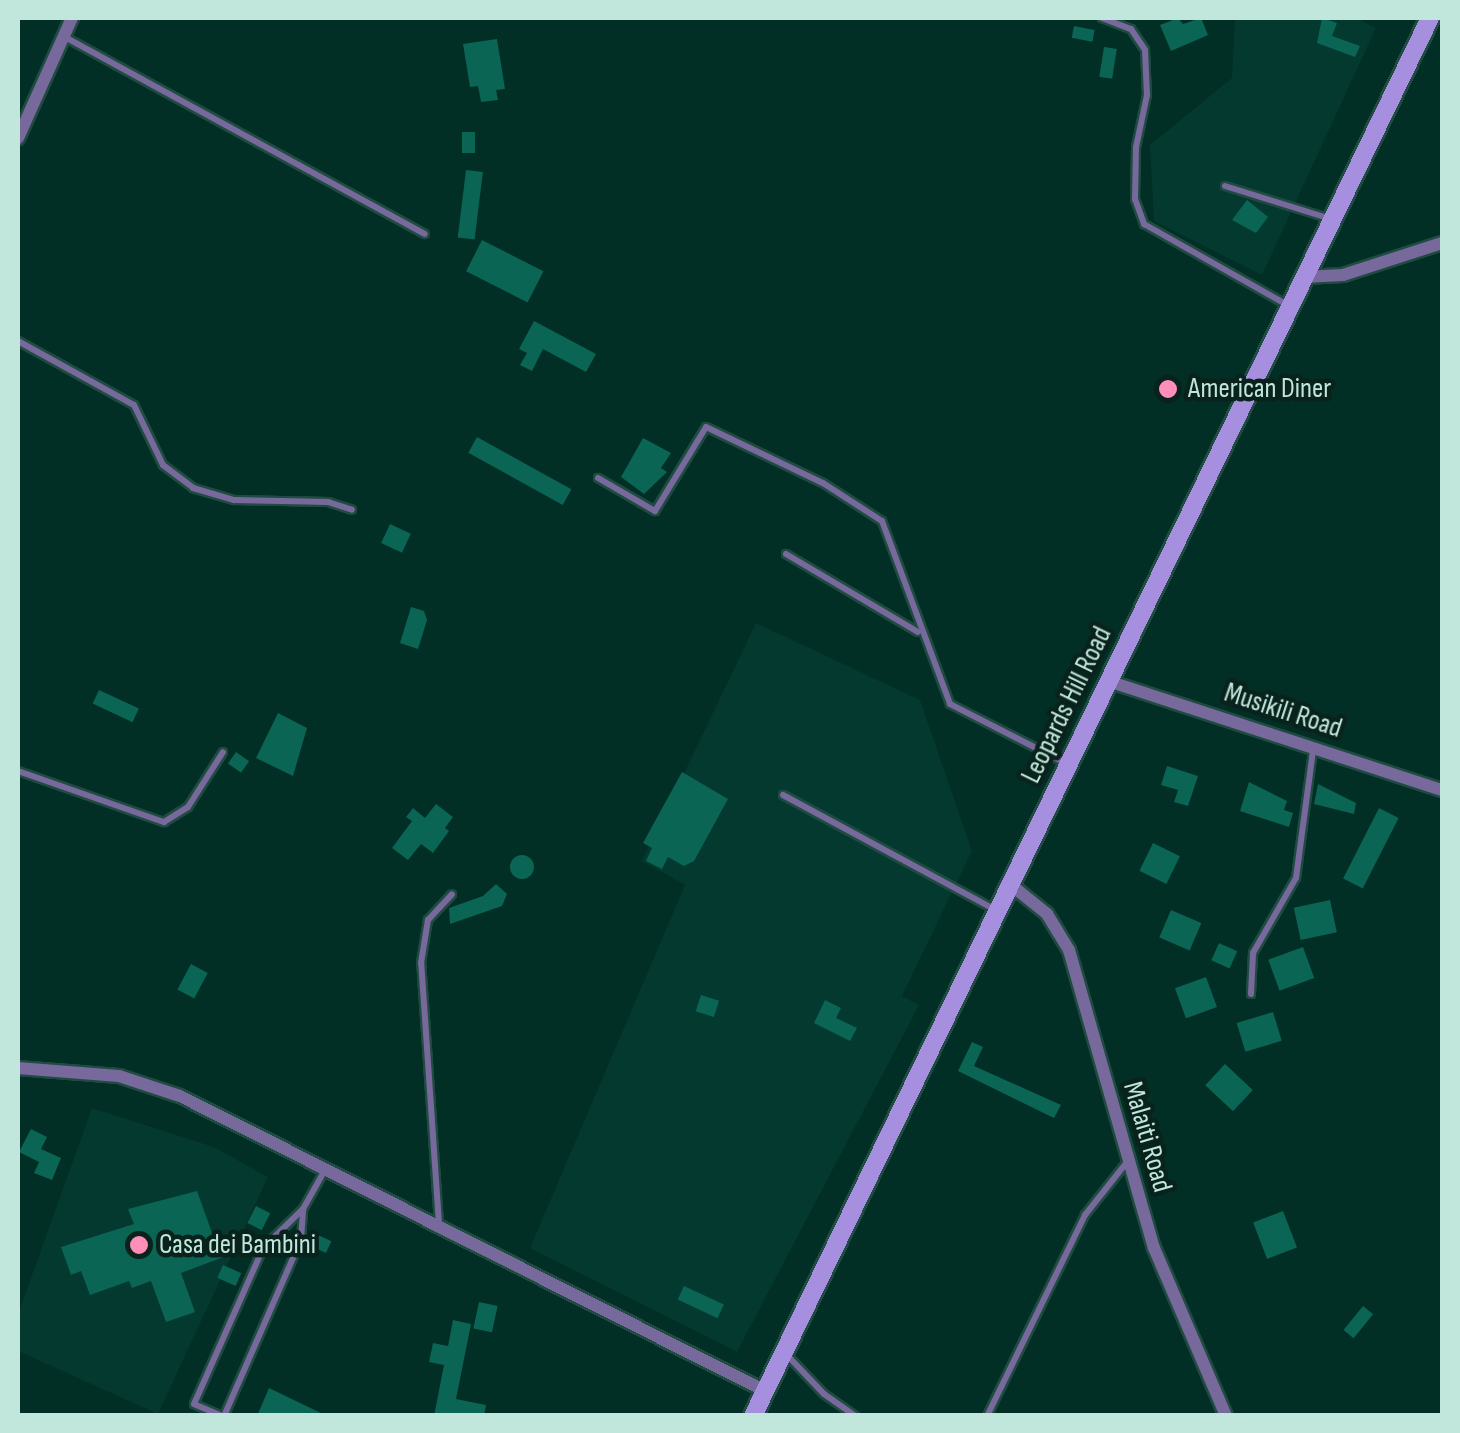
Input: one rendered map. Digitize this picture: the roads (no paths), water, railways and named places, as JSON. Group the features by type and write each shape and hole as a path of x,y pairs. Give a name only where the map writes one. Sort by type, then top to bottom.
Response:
{"main road":[{"name":"Leopards Hill Road","path":"753,1416 1430,18"}],"street":[{"path":"18,138 72,18"},
{"path":"1304,277 1343,275 1442,243"},
{"name":"Musikili Road","path":"1108,680 1442,790"},
{"name":"Malaiti Road","path":"1010,884 1047,914 1069,950 1154,1248 1227,1415"},
{"path":"18,1068 119,1076 151,1086 439,1224 765,1391"}],"lane":[{"path":"1102,18 1131,29 1145,50 1146,95 1136,147 1136,199 1144,224 1290,307"},
{"path":"64,37 425,234"},
{"path":"1225,186 1332,219"},
{"path":"18,341 134,405 163,465 194,488 234,500 328,502 352,510"},
{"path":"598,478 655,511 706,427 823,483 882,520 919,632 950,704 1068,764"},
{"path":"786,554 919,632"},
{"path":"1251,994 1252,953 1296,878 1314,748"},
{"path":"18,772 164,822 188,808 223,752"},
{"path":"783,795 998,910"},
{"path":"439,1224 421,963 428,920 452,894"},
{"path":"987,1416 1085,1216 1128,1161"},
{"path":"303,1209 301,1240 223,1416 194,1404 263,1248 303,1209 326,1168"},
{"path":"784,1351 824,1394 856,1416"}],"place":[{"name":"American Diner","path":"1168,389"},
{"name":"Casa dei Bambini","path":"139,1245"}]}
